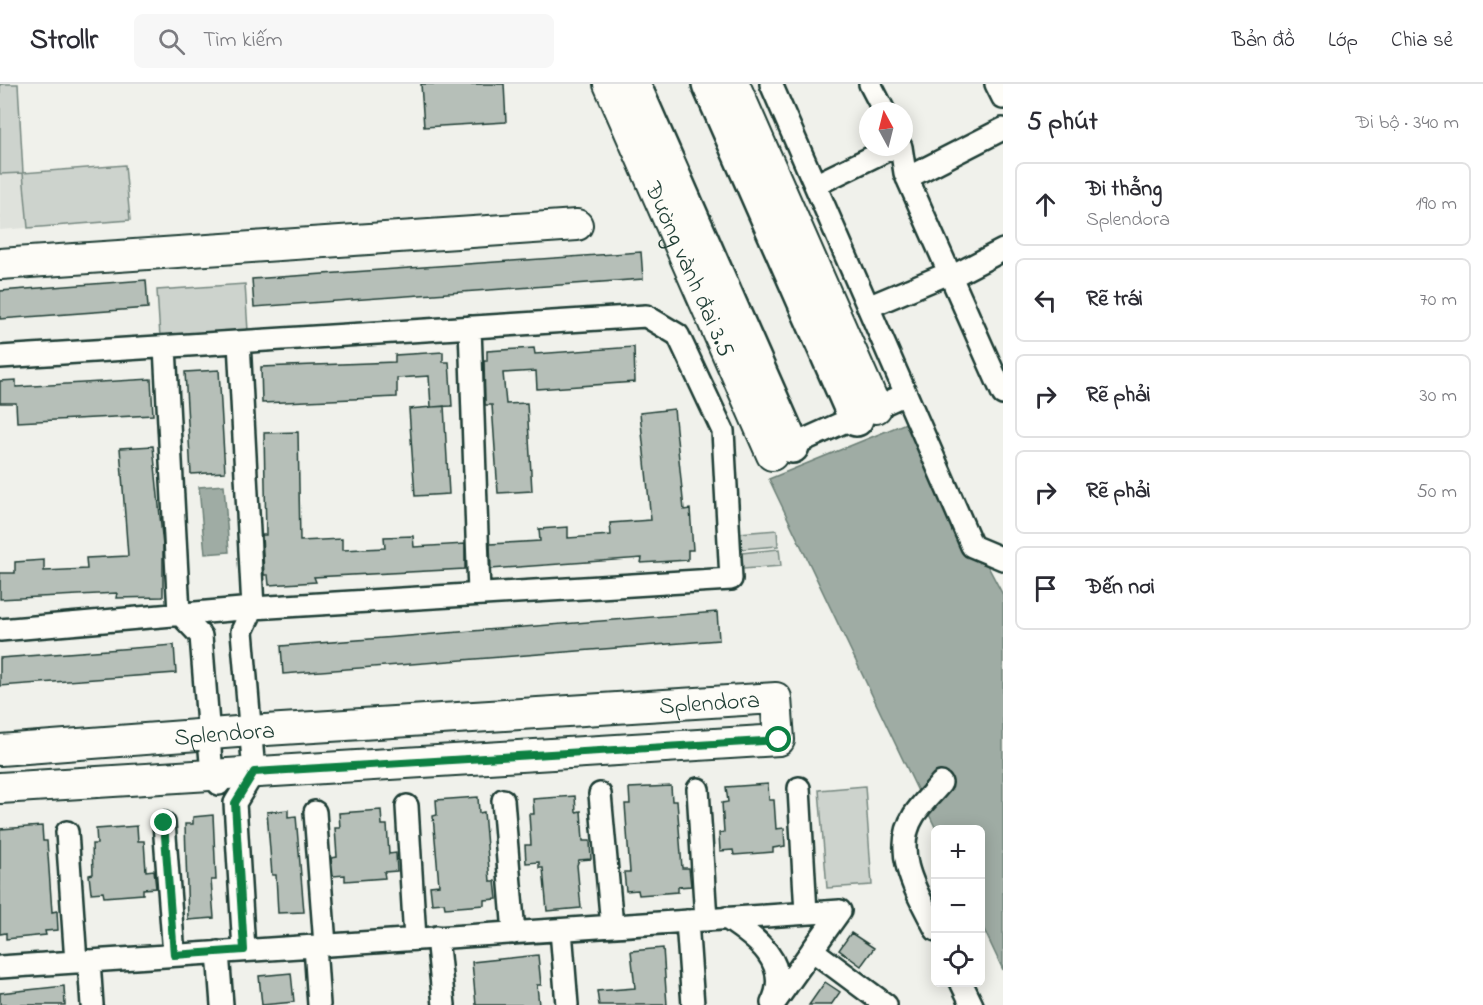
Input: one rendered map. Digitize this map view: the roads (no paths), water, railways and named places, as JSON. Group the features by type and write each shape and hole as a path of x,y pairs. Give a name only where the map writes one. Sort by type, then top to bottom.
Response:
{"main road":[{"name":"Đường vành đai 3.5","path":"633,84 782,450"},
{"path":"710,84 866,413"}],"street":[{"name":"Đường vành đai 3.5","path":"609,84 782,450"},
{"path":"734,84 866,413"},
{"path":"771,84 972,546 1003,560"},
{"path":"870,84 879,102"},
{"path":"996,84 1003,98"},
{"path":"907,178 1003,129"},
{"path":"815,185 875,156"},
{"path":"903,156 907,178 1003,394"},
{"path":"0,264 578,225"},
{"path":"868,307 950,275 1003,250"},
{"path":"0,357 646,316 678,335 723,431 730,579 253,608 0,630"},
{"path":"470,327 479,594"},
{"path":"239,342 253,608 242,631 254,772 235,803 244,950"},
{"path":"165,347 180,615 201,636 212,775 235,803"},
{"path":"782,450 906,394"},
{"name":"Splendora","path":"0,750 250,731 776,698 779,740 0,788"},
{"path":"931,920 914,886 905,857 904,842 914,815 941,783"},
{"path":"799,788 806,913"},
{"path":"693,1005 707,920 698,789"},
{"path":"600,794 612,926"},
{"path":"503,800 514,933"},
{"path":"407,806 415,939"},
{"path":"315,812 320,945 319,1005"},
{"path":"164,823 174,955"},
{"path":"67,832 83,961 92,1005"},
{"path":"0,967 840,911 772,1005"},
{"path":"707,920 762,943 772,960 777,979 772,1005"},
{"path":"561,930 567,1005"},
{"path":"437,938 444,1005"},
{"path":"812,950 886,1005"},
{"path":"218,952 222,1005"},
{"path":"963,987 972,1005"}]}
